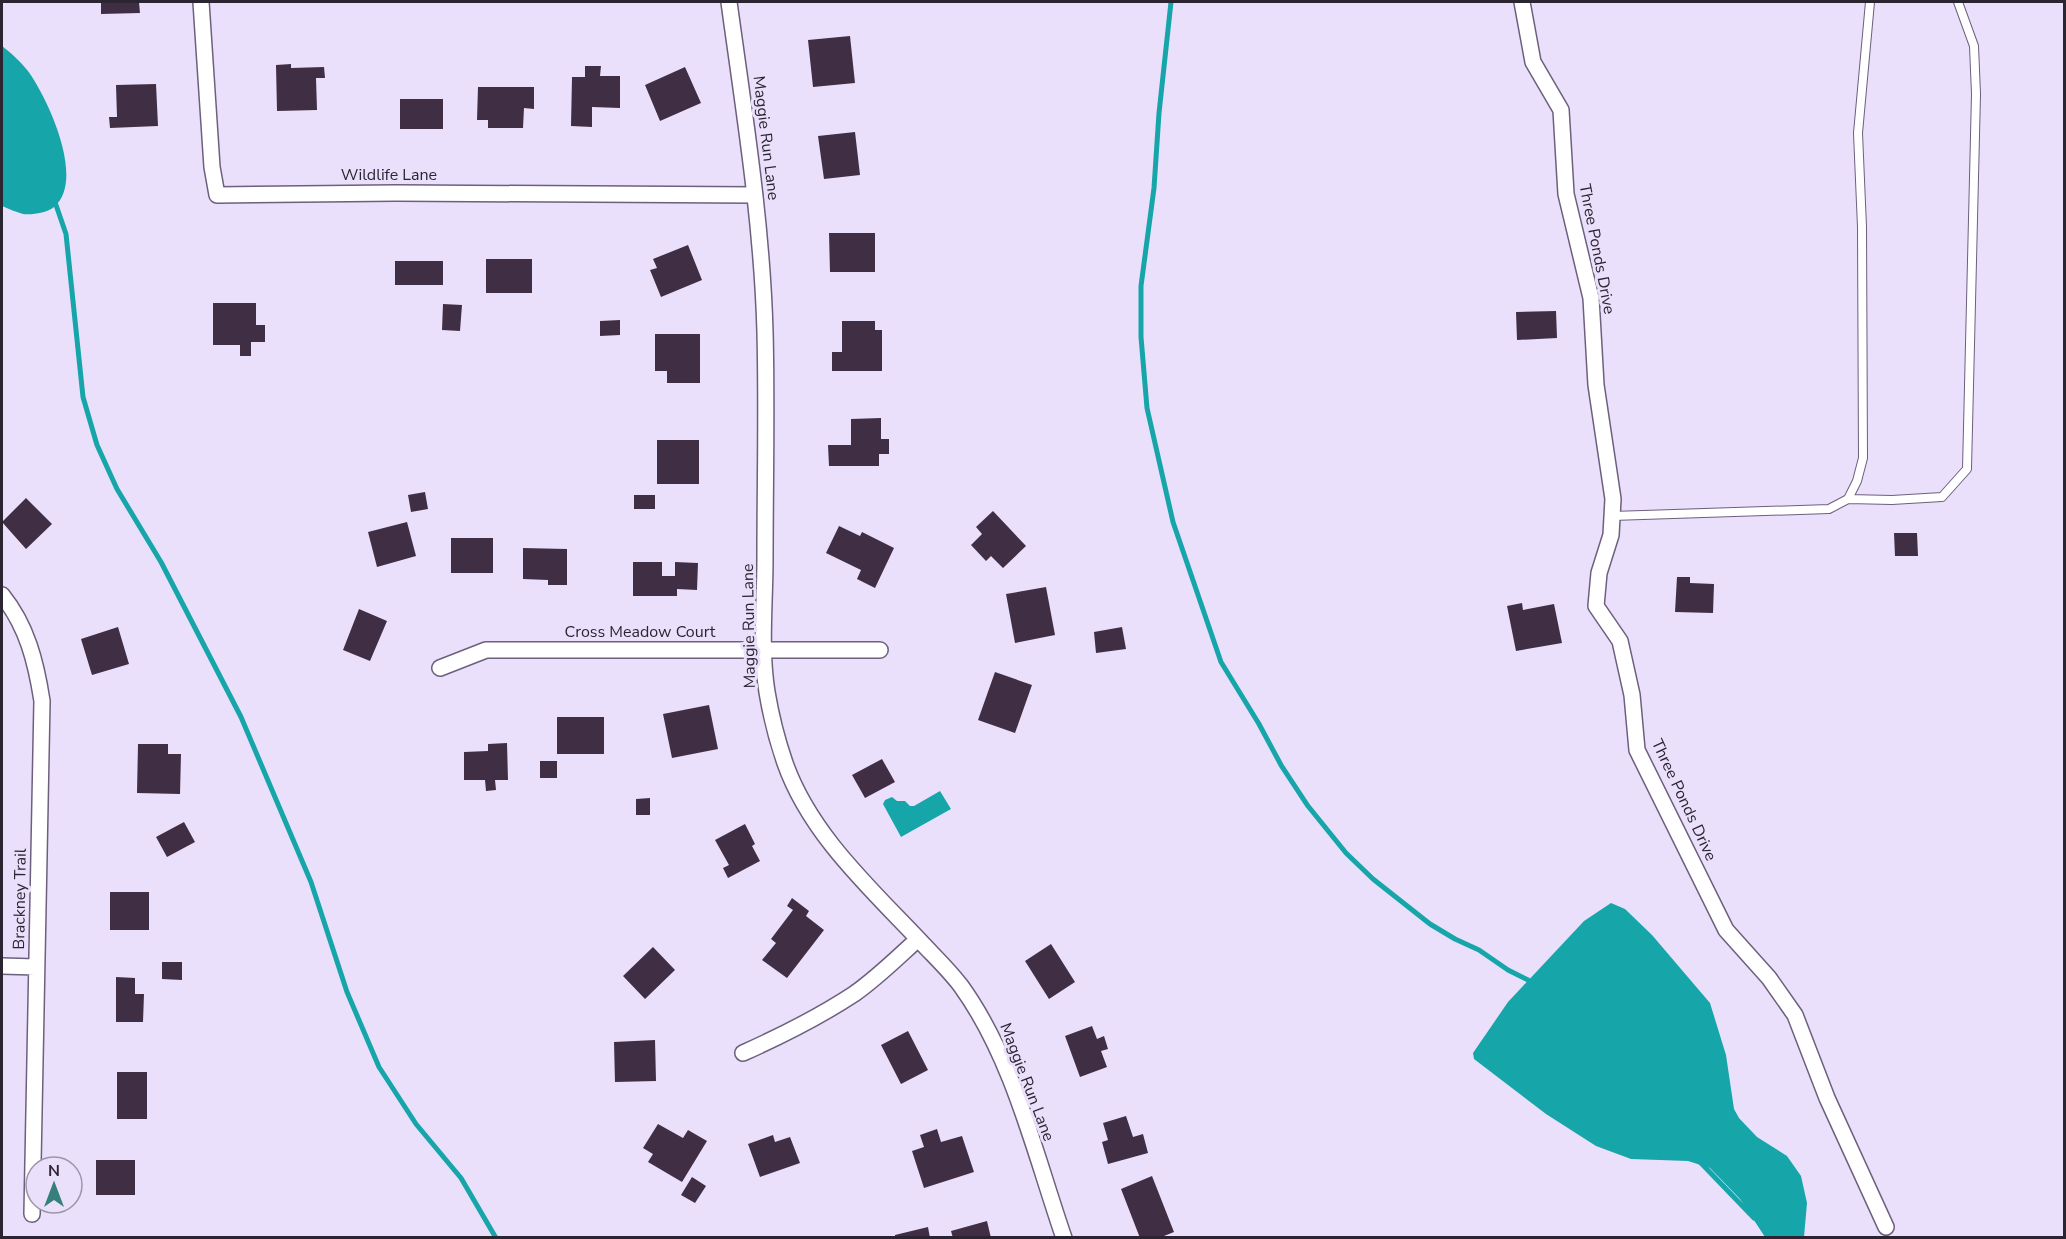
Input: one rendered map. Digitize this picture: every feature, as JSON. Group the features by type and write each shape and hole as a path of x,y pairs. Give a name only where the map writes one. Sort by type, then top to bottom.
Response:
{"street":[{"name":"Wildlife Lane","path":"201,2 212,167 217,195 408,193 755,195"},
{"name":"Maggie Run Lane","path":"729,2 755,195 765,332 765,650 766,689 775,730 786,765 815,822 835,849 958,981 974,1005 991,1036 1015,1094 1064,1238"},
{"name":"Three Ponds Drive","path":"1522,2 1533,62 1561,110 1566,194 1591,298 1596,385 1613,499 1611,535 1599,573 1596,606 1620,642 1632,695 1637,750 1726,930 1768,978 1795,1015 1827,1098 1887,1227"},
{"name":"Brackney Trail","path":"2,595 10,605 31,647 42,701 33,1155"},
{"name":"Cross Meadow Court","path":"440,668 486,650 880,650"},
{"path":"743,1053 774,1039 854,994 881,974 918,939"},
{"path":"2,966 36,967"}],"lane":[{"path":"1848,499 1857,481 1863,458 1862,227 1858,133 1870,2"},
{"path":"1612,516 1828,509 1848,499 1892,500 1942,497 1967,469 1976,94 1974,46 1958,2"}],"shaded area":[{"path":"2,46 28,71 45,100 65,159 66,178 63,195 54,207 39,213 23,214 2,206"},
{"path":"940,791 951,809 901,837 883,804 885,800 892,797 897,801 905,801 910,806 914,806"},
{"path":"1611,903 1625,909 1652,935 1710,1003 1726,1055 1734,1109 1739,1118 1757,1137 1787,1156 1801,1176 1807,1203 1804,1237 1765,1237 1740,1199 1710,1168 1688,1161 1631,1159 1596,1146 1546,1114 1474,1059 1473,1053 1508,1002 1584,921"}],"building":[{"path":"101,2 139,2 140,13 101,14"},
{"path":"850,36 855,83 813,87 808,40"},
{"path":"291,64 291,68 324,67 325,78 316,78 317,110 277,111 276,65"},
{"path":"585,66 601,66 600,76 620,76 620,108 592,107 592,127 571,126 572,77 585,77"},
{"path":"685,67 701,103 660,121 645,85"},
{"path":"156,84 158,126 110,128 109,117 117,117 116,85"},
{"path":"478,87 534,87 534,109 524,108 523,128 488,128 488,120 477,120"},
{"path":"400,99 443,99 443,129 400,129"},
{"path":"855,132 860,175 824,179 818,136"},
{"path":"829,233 875,233 875,272 830,272"},
{"path":"688,245 702,280 661,297 650,270 657,268 653,259"},
{"path":"486,259 532,259 532,293 486,293"},
{"path":"395,261 443,261 443,285 395,285"},
{"path":"213,303 256,303 256,325 265,325 265,342 251,342 251,356 240,356 240,345 213,345"},
{"path":"443,304 462,305 460,331 442,330"},
{"path":"1556,311 1557,338 1517,340 1516,312"},
{"path":"620,320 620,335 600,336 600,321"},
{"path":"842,321 875,321 875,330 882,330 882,371 832,371 832,352 842,352"},
{"path":"655,334 700,334 700,383 667,383 667,371 655,371"},
{"path":"881,418 881,439 889,439 889,454 879,454 879,466 829,466 828,445 851,445 851,419"},
{"path":"657,440 699,440 699,484 657,484"},
{"path":"425,492 428,509 411,512 408,495"},
{"path":"634,495 655,495 655,509 634,509"},
{"path":"26,498 52,524 26,549 2,522"},
{"path":"993,511 1026,546 1003,568 991,556 986,561 971,545 982,534 976,527"},
{"path":"407,522 416,556 377,567 368,532"},
{"path":"839,526 860,536 862,532 894,548 875,588 857,579 861,570 826,553"},
{"path":"1894,533 1917,533 1918,556 1895,556"},
{"path":"451,538 493,538 493,573 451,573"},
{"path":"523,548 567,549 567,585 548,585 548,580 523,579"},
{"path":"633,562 662,562 662,576 675,576 675,562 698,563 697,590 677,589 677,596 633,596"},
{"path":"1677,577 1690,577 1690,583 1714,584 1713,613 1675,612"},
{"path":"1046,587 1055,635 1015,643 1006,594"},
{"path":"1522,603 1523,610 1554,604 1562,643 1516,651 1507,606"},
{"path":"359,609 387,621 370,661 343,650"},
{"path":"118,627 129,664 92,675 81,639"},
{"path":"1122,627 1126,649 1096,653 1094,632"},
{"path":"995,672 1032,685 1015,733 978,720"},
{"path":"709,705 718,749 672,758 663,714"},
{"path":"557,717 604,717 604,754 557,754"},
{"path":"507,743 508,780 495,780 496,790 486,791 485,780 464,780 464,752 488,751 488,744"},
{"path":"138,744 168,744 168,754 181,754 180,794 137,793"},
{"path":"882,759 895,782 865,798 852,775"},
{"path":"540,761 557,761 557,778 540,778"},
{"path":"650,798 650,815 636,815 636,799"},
{"path":"184,822 195,842 167,857 156,837"},
{"path":"745,824 760,861 728,878 723,868 729,865 715,840"},
{"path":"110,892 149,892 149,930 110,930"},
{"path":"792,898 809,911 806,916 824,930 787,978 762,960 776,943 771,939 793,910 787,906"},
{"path":"1051,944 1075,982 1049,999 1025,961"},
{"path":"653,947 675,970 645,999 623,976"},
{"path":"162,962 182,962 182,980 162,979"},
{"path":"116,977 135,978 135,994 144,994 143,1022 116,1022"},
{"path":"1092,1026 1097,1039 1104,1036 1108,1049 1101,1051 1107,1067 1080,1077 1065,1036"},
{"path":"908,1031 928,1070 901,1084 881,1045"},
{"path":"655,1040 656,1081 615,1082 614,1042"},
{"path":"117,1072 147,1072 147,1119 117,1119"},
{"path":"1126,1116 1133,1137 1143,1134 1148,1153 1108,1164 1102,1142 1108,1140 1103,1123"},
{"path":"658,1124 683,1138 688,1130 707,1141 682,1182 648,1162 653,1154 643,1148"},
{"path":"937,1129 941,1142 962,1136 974,1172 924,1188 912,1151 924,1147 920,1135"},
{"path":"773,1135 775,1142 790,1137 800,1163 760,1177 748,1144"},
{"path":"96,1160 135,1160 135,1195 96,1195"},
{"path":"1152,1176 1174,1232 1159,1238 1140,1238 1121,1189"},
{"path":"692,1177 706,1186 695,1203 681,1195"},
{"path":"987,1221 991,1238 953,1238 951,1231"},
{"path":"928,1227 930,1238 895,1238 895,1235"}],"waterway":[{"path":"1171,2 1159,113 1154,188 1141,286 1141,337 1147,408 1173,522 1221,662 1281,765 1308,806 1346,853 1373,879 1430,924 1479,950 1508,970 1528,980 1532,985"},
{"path":"51,201 56,205 66,234 83,397 97,445 117,489 161,562 241,717 311,882 347,992 379,1067 416,1124 461,1178 496,1238"},
{"path":"1700,1162 1754,1218"}]}
